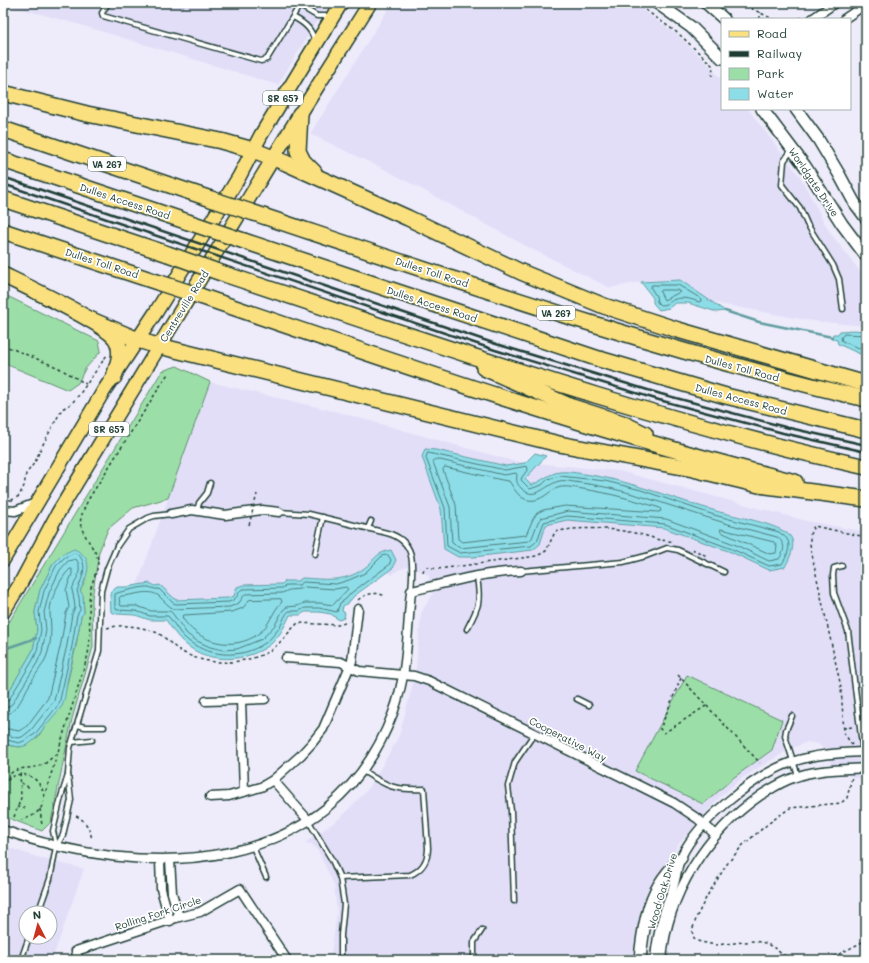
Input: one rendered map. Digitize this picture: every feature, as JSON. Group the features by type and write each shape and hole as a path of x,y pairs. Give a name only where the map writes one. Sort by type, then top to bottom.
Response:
{"highway":[{"path":"3,93 87,114 221,141 253,150 418,223 521,272 604,306 686,332 866,384"},
{"path":"300,114 298,146 300,155 305,164 322,180"},
{"name":"Dulles Toll Road","path":"3,130 536,307 638,339 740,368 866,399"},
{"name":"Dulles Access Road","path":"3,160 510,330 605,360 733,397 866,430"},
{"path":"3,199 539,378 668,417 866,467"},
{"name":"Dulles Toll Road","path":"3,231 535,408 696,457 866,499"},
{"path":"3,275 89,319 138,340 159,346 564,445 680,466 759,485 866,499"},
{"path":"89,319 112,334 117,342 120,354 114,377"},
{"path":"378,324 435,351 482,368 572,407 622,423 696,457"}],"main road":[{"name":"Centreville Road","path":"3,560 36,503 235,182 342,3"},
{"name":"Centreville Road","path":"3,612 19,586 58,513 300,114 370,3"}],"street":[{"path":"658,3 691,27 721,57"},
{"path":"706,3 723,18"},
{"path":"813,18 835,3"},
{"path":"845,18 866,4"},
{"name":"Worldgate Drive","path":"763,110 823,192 842,224 866,256"},
{"path":"797,110 818,139 854,202 866,218"},
{"path":"3,510 15,511 36,503"},
{"path":"171,514 188,511 225,515 262,510 279,512"},
{"path":"3,830 56,847 102,856 160,860 220,855 253,847 277,838 308,820 337,799 363,771 380,743 397,703 403,675 411,591 504,572 521,571"},
{"path":"210,797 229,796 244,792 260,787 273,780 301,755 323,729 352,661 357,605"},
{"name":"Cooperative Way","path":"286,658 341,662 359,671 403,675 429,681 674,803 705,824 716,835"},
{"path":"206,701 265,699"},
{"path":"241,700 244,792"},
{"name":"Wood Oak Drive","path":"655,960 660,928 681,858 705,824 735,796 774,769 793,761 816,756 864,752"},
{"name":"Wood Oak Drive","path":"662,960 669,924 680,893 693,866 716,835 730,820 748,804 780,784 798,776 820,771 866,770"},
{"path":"273,780 308,820"},
{"path":"640,960 647,920 656,890 663,879 681,858"},
{"path":"160,860 161,889 170,921"},
{"path":"170,860 172,893 179,918"},
{"name":"Rolling Fork Circle","path":"78,960 76,951 200,912 240,889 287,960"}],"lane":[{"path":"108,3 102,13 103,16 261,61 267,59 300,4 317,16 334,15"},
{"path":"293,17 303,23 312,33 315,47"},
{"path":"792,149 784,161 782,185 800,208 807,224 833,265 839,279 842,309"},
{"path":"197,511 198,505 206,493 210,483"},
{"path":"279,512 298,512 323,517 397,536 408,547 412,561 411,591"},
{"path":"56,847 53,831 68,774 72,742 98,658 100,644 100,591 107,569 124,534 135,525 154,516 171,514"},
{"path":"316,554 323,517"},
{"path":"368,528 371,520"},
{"path":"521,571 623,562 635,560 671,548 724,572"},
{"path":"842,566 834,568 834,593 848,631 861,726 864,734 866,770"},
{"path":"467,629 479,604 480,592 477,577"},
{"path":"577,699 589,705"},
{"path":"792,716 785,736 798,776"},
{"path":"77,725 85,727 104,727"},
{"path":"514,900 511,811 508,786 515,762 534,733"},
{"path":"72,742 92,740"},
{"path":"340,878 407,875 418,871 424,864 427,856 428,848 424,789 402,789 390,786 363,771"},
{"path":"41,905 50,879 56,847 63,835 71,800 68,774"},
{"path":"308,820 332,860 340,878 344,904 340,942 341,960"},
{"path":"253,847 266,877"},
{"path":"475,960 474,942 482,930"},
{"path":"21,960 26,945"}],"path":[{"path":"636,3 679,34 704,57 713,66 712,76"},
{"path":"740,3 771,18"},
{"path":"760,12 760,18"},
{"path":"3,345 58,368 86,384"},
{"path":"3,499 12,500 19,496 24,486 26,474 35,462 62,409 71,404 108,354"},
{"path":"21,820 36,815 43,803 91,641 92,628 90,592 98,560 80,528 79,522 88,500 169,372"},
{"path":"249,525 257,494"},
{"path":"12,500 12,506"},
{"path":"852,745 845,736 843,728 841,687 814,565 810,544 810,534 814,526 866,537"},
{"path":"423,572 427,567 438,569 537,556 546,551 555,532 563,530 578,529 615,531 641,534 653,539 675,542"},
{"path":"692,548 705,554 710,559"},
{"path":"357,605 361,598 374,593 385,596"},
{"path":"106,628 124,626 146,629 159,634 178,649 194,657 217,662 229,662 246,660 265,654 285,638 298,623 338,625 345,624 350,620"},
{"path":"678,675 760,763"},
{"path":"681,678 660,729 664,733 706,706"},
{"path":"843,728 861,726"},
{"path":"3,785 11,774 20,770 41,765 57,753"},
{"path":"14,817 21,798 20,770"},
{"path":"8,779 14,776 28,775 40,783 44,796"},
{"path":"797,960 783,955 774,947 765,943 754,941 715,945 697,941 694,938 692,931 697,916 707,896 727,864 744,845 769,822 790,808 841,803 847,798 853,775"},
{"path":"21,783 30,788"},
{"path":"18,807 27,807"},
{"path":"40,809 42,826"},
{"path":"76,816 85,822 90,830 92,839"},
{"path":"828,960 866,940"}],"shaded area":[{"path":"3,3 328,3 278,85"},
{"path":"392,3 633,3 680,37 712,68 721,79 721,110 749,110 801,178 829,231 866,279 866,326 812,321 714,303 680,280 641,282 610,288 526,246 386,170 310,134"},
{"path":"210,382 338,412 513,461 619,471 807,521 866,532 866,781 832,770 829,754 818,744 807,742 790,749 742,778 720,797 678,845 649,904 637,960 330,960 337,913 334,885 318,851 312,844 305,843 340,818 369,788 399,736 415,676 421,613 433,593 428,575 410,566 398,570 392,575 377,563 336,600 167,607 133,596"},
{"path":"3,846 44,859 84,869 58,943 58,905 18,905 18,945 57,945 52,960 3,960"}],"green space":[{"path":"3,294 99,341 101,351 85,369 78,383 68,390 3,363"},
{"path":"177,366 210,382 168,498 133,508 108,529 99,552 92,599 93,647 72,719 51,822 42,831 3,816 3,743 20,747 26,745 38,737 46,724 62,705 76,646 81,616 84,613 83,596 80,591 86,579 53,564 40,590 35,612 37,630 33,650 3,702 3,632 162,371"},
{"path":"687,675 782,720 772,750 733,778 703,804 635,771"}],"water":[{"path":"680,280 725,311 717,312 688,303 675,303 669,308 659,310 653,303 653,298 641,282"},
{"path":"840,331 866,331 866,355 860,354 838,344 837,340 832,339 833,334 838,334"},
{"path":"425,449 436,450 506,466 525,463 535,453 546,456 525,479 531,485 552,474 564,472 591,475 623,482 777,528 790,536 793,544 792,552 785,567 769,570 731,552 664,528 567,520 546,525 540,544 533,550 473,557 458,557 444,549 441,509 422,457"},
{"path":"74,549 85,557 88,567 80,591 83,595 84,613 81,616 63,704 30,744 19,747 3,743 3,702 33,650 37,630 35,612 40,590 53,564 63,554"},
{"path":"391,550 396,560 394,567 354,596 343,606 342,611 345,613 344,618 339,620 331,614 319,612 305,612 300,615 290,615 275,641 256,653 245,656 234,658 211,657 190,648 179,638 166,620 150,620 135,615 117,614 111,612 110,593 117,587 150,583 155,586 160,585 176,600 228,598 234,596 237,587 243,585 282,584 285,581 298,581 302,578 333,579 348,576 363,569 381,553"}],"waterway":[{"path":"725,311 759,322 832,337"},
{"path":"4,649 36,638"}],"railway":[{"path":"3,177 496,344 661,394 785,427 866,445"},
{"path":"3,184 495,350 659,400 783,433 866,452"}]}
